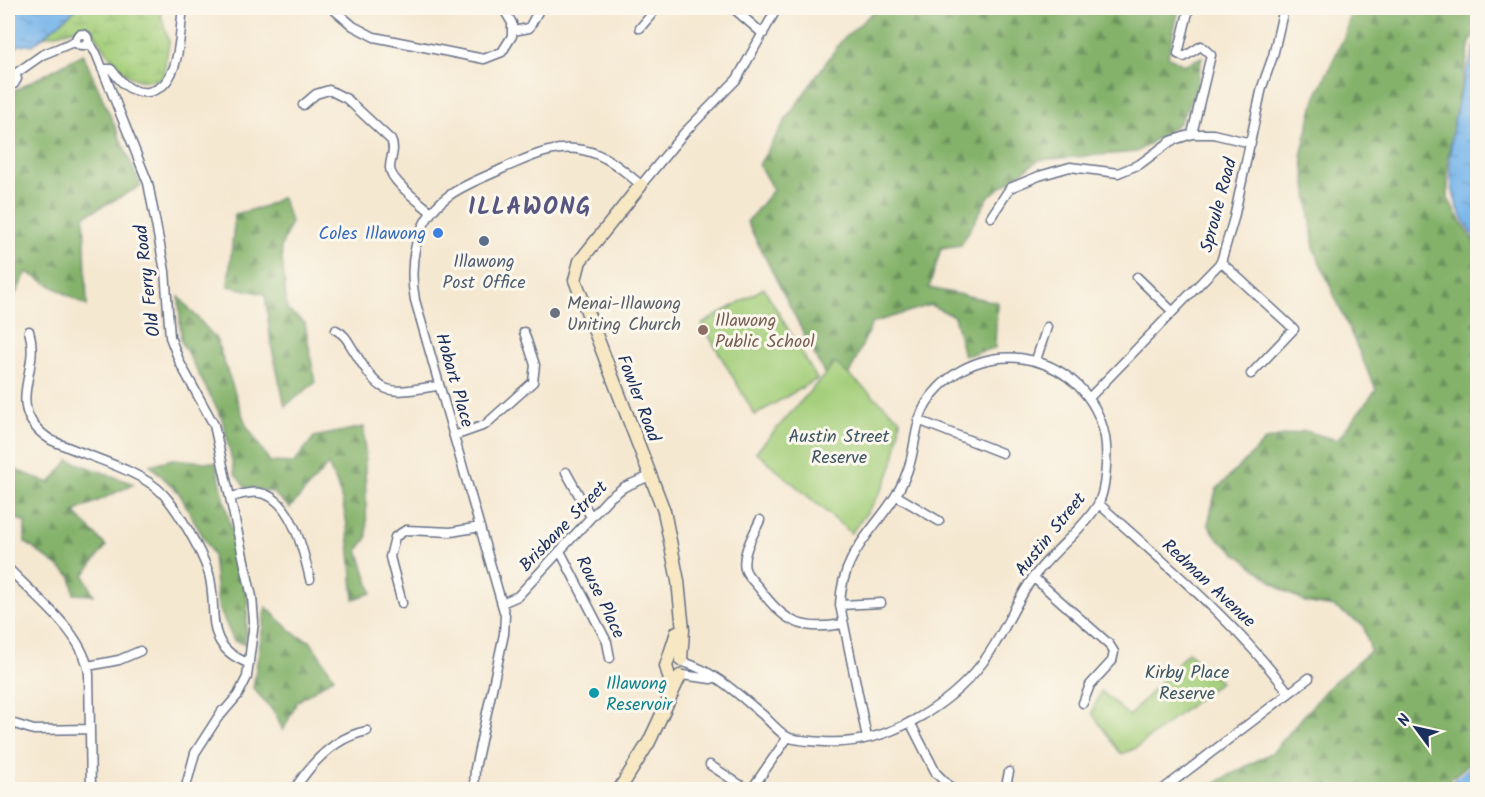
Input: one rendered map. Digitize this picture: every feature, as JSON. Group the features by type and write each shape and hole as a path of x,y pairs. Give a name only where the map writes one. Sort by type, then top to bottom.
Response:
{"street":[{"path":"102,69 111,69 127,87 138,92 152,91 164,85 173,71 183,8"},
{"path":"332,8 353,26 374,37 477,58 489,58 502,52 508,44 513,30 503,8"},
{"path":"513,30 529,28 540,8"},
{"path":"640,28 657,8"},
{"path":"733,8 763,34"},
{"name":"Fowler Road","path":"668,700 681,620 672,542 650,476 577,289 575,276 582,258 641,185 680,138 737,79 777,8"},
{"path":"1189,8 1178,54 1184,57 1201,46 1210,56 1192,134"},
{"name":"Sproule Road","path":"1089,398 1221,262 1234,218 1262,87 1273,56 1284,8"},
{"name":"Old Ferry Road","path":"11,74 42,55 76,40 82,34 87,37 138,155 152,195 165,271 172,344 211,417 231,497 254,606 249,663 242,688 195,753 185,789"},
{"path":"8,84 16,83 11,74"},
{"path":"303,105 316,94 329,90 347,99 391,140 394,148 390,168 393,177 431,212"},
{"path":"991,217 1010,188 1070,167 1118,173 1140,164 1171,141 1192,134 1213,134 1251,143"},
{"name":"Hobart Place","path":"474,789 477,760 504,634 502,603 438,386 412,281 415,247 431,212 456,190 539,153 558,149 577,149 600,155 617,165 641,185"},
{"path":"1221,262 1294,329 1251,374"},
{"path":"1137,277 1172,310"},
{"path":"1036,360 1047,327"},
{"path":"336,330 344,334 370,376 382,388 394,392 438,386"},
{"path":"29,331 33,352 24,399 31,419 43,435 51,440 144,480 164,495 208,570 212,618 221,643 228,654 249,663"},
{"path":"453,436 484,425 533,382 535,365 524,332"},
{"name":"Austin Street","path":"788,737 827,742 867,738 910,722 941,704 984,662 1033,577 1098,504 1106,470 1105,437 1089,398 1064,374 1036,360 1006,358 974,363 945,381 928,400 918,420 911,459 897,496 850,557 841,586 840,605 842,624 867,738"},
{"path":"918,420 1002,453"},
{"path":"566,472 591,517"},
{"name":"Brisbane Street","path":"502,603 518,596 618,491 650,476"},
{"path":"231,497 259,492 269,497 285,513 300,539 310,579"},
{"path":"897,496 939,521"},
{"name":"Redman Avenue","path":"1098,504 1232,626 1264,659 1289,693"},
{"path":"760,520 745,556 745,570 774,609 797,625 820,628 842,624"},
{"path":"402,603 390,557 395,537 406,530 451,532 480,527"},
{"name":"Rouse Place","path":"560,551 607,642 610,658"},
{"path":"8,568 75,638 88,666 91,789"},
{"path":"1033,577 1109,644 1114,652 1112,661 1090,686 1083,703"},
{"path":"840,605 881,603"},
{"path":"88,666 126,658 140,651"},
{"path":"710,765 749,789 788,737 731,688 718,680 675,664 673,677 681,675 718,680"},
{"name":"Fowler Road","path":"619,789 643,754 681,675"},
{"path":"1162,789 1309,678"},
{"path":"8,722 34,730 90,729"},
{"path":"910,722 936,773 953,789"},
{"path":"294,789 309,769 339,741 367,731"},
{"path":"1005,789 1009,772"}],"green space":[{"path":"77,8 159,8 169,42 163,77 149,80 128,75 111,58 89,26 43,37"},
{"path":"878,8 1179,8 1168,56 1183,65 1202,57 1195,93 1179,123 1137,152 1039,160 989,196 961,245 941,248 929,288 997,302 995,348 964,356 954,316 930,305 872,323 849,375 835,364 825,375 747,222 773,190 759,165 787,118 842,40"},
{"path":"1352,8 1477,8 1477,28 1470,42 1448,157 1448,199 1477,247 1477,757 1439,789 1204,789 1273,752 1330,685 1371,651 1363,625 1334,607 1305,602 1283,590 1218,539 1208,524 1216,490 1266,440 1305,431 1337,440 1376,390 1314,249 1302,152 1315,99 1344,37"},
{"path":"83,54 141,186 84,216 87,306 27,272 8,308 8,94"},
{"path":"282,197 291,222 281,247 287,310 305,323 315,383 285,406 271,344 265,294 228,286 235,214 266,206"},
{"path":"764,288 817,379 755,415 702,324"},
{"path":"179,297 216,339 246,425 270,462 294,463 314,437 364,427 367,538 358,550 372,593 354,599 345,514 336,481 328,465 290,508 272,492 245,487 235,474 222,418 181,341"},
{"name":"Austin Street Reserve","path":"835,363 900,419 895,454 886,480 880,493 851,533 756,452"},
{"path":"173,459 216,463 248,601 245,644 234,641 218,606 213,555 179,493 150,465"},
{"path":"69,460 134,484 74,512 106,546 84,575 94,595 74,594 71,576 25,542 25,522 8,515 8,467 50,483"},
{"path":"266,607 296,635 310,641 334,677 297,702 283,731 275,713 253,688"},
{"name":"Kirby Place Reserve","path":"1188,652 1220,682 1136,748 1121,754 1092,713 1101,691 1129,716"}],"water":[{"path":"8,8 77,8 33,45 18,45 8,62"},
{"path":"1477,41 1477,243 1456,203 1450,162 1454,121 1464,79"},
{"path":"1477,761 1477,789 1444,789"}],"waterway":[{"path":"1457,778 1478,761"}],"place":[{"name":"Coles Illawong","path":"438,233"},
{"name":"Illawong Post Office","path":"484,241"},
{"name":"Menai-Illawong Uniting Church","path":"555,313"},
{"name":"Illawong Public School","path":"703,330"},
{"name":"Illawong Reservoir","path":"594,693"}],"district":[{"name":"ILLAWONG","path":"530,206"}]}
